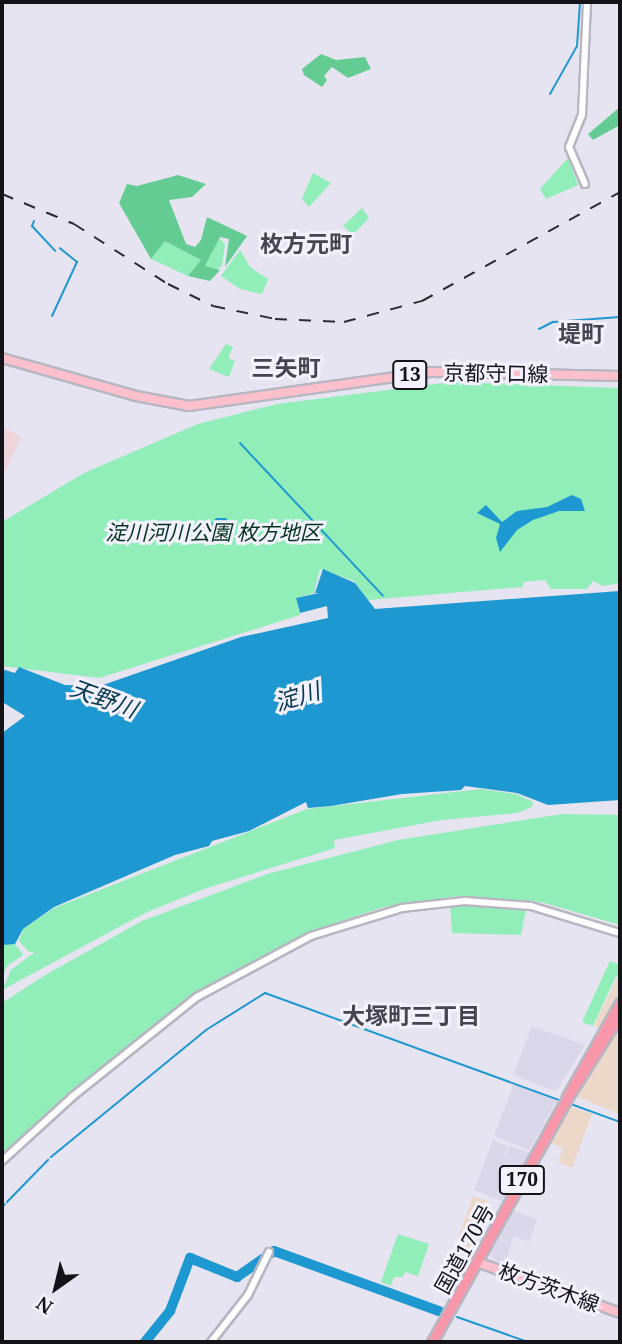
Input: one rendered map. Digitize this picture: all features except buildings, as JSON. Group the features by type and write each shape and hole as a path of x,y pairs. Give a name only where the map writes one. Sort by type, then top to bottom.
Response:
{"highway":[{"name":"国道170号","path":"567,1098 574,1078 620,1003"},
{"name":"国道170号","path":"432,1342 567,1098 620,1014"}],"main road":[{"name":"京都守口線","path":"2,358 136,396 189,406 432,372 620,376"},
{"name":"枚方茨木線","path":"477,1262 620,1313"}],"street":[{"path":"585,184 569,147 582,114 587,2"},
{"path":"2,1161 166,1020 223,980 311,936 402,908 476,900 566,913 620,933"},
{"path":"211,1342 248,1295 268,1252"}],"shaded area":[{"path":"2,427 22,437 2,477"},
{"path":"617,978 620,997 600,1029 594,1026"},
{"path":"620,1021 620,1114 575,1096"},
{"path":"532,1026 585,1045 556,1091 513,1075"},
{"path":"514,1083 558,1099 529,1150 494,1136"},
{"path":"571,1107 592,1114 572,1168 558,1162 563,1148 550,1143"},
{"path":"493,1140 507,1146 504,1159 509,1146 530,1153 504,1202 474,1190"},
{"path":"473,1196 487,1201 468,1255 454,1250"},
{"path":"514,1211 537,1219 529,1242 514,1236 504,1266 490,1255"}],"green space":[{"path":"321,54 336,60 365,57 371,69 348,78 332,67 324,76 327,80 322,87 304,75 302,69"},
{"path":"620,107 620,125 593,140 588,134"},
{"path":"568,158 578,185 546,199 540,189"},
{"path":"313,173 331,183 309,207 302,199"},
{"path":"178,175 206,184 192,197 169,200 186,244 195,247 201,240 207,217 247,236 225,267 229,239 220,237 205,266 220,270 210,281 188,276 201,260 165,241 151,259 119,203 127,184 137,186"},
{"path":"362,208 369,218 353,235 343,226"},
{"path":"219,238 225,244 222,266 216,270 205,266"},
{"path":"165,241 201,260 188,276 151,259"},
{"path":"240,250 250,267 268,279 262,294 240,289 221,276"},
{"path":"226,344 233,347 228,358 235,361 229,377 209,369"},
{"name":"淀川河川公園 枚方地区","path":"451,382 620,388 620,583 603,586 593,581 587,589 551,589 545,580 523,582 523,587 368,600 354,581 320,569 314,593 296,598 300,615 99,678 2,666 2,522 84,473 198,424 277,404"},
{"path":"481,789 516,794 533,802 532,807 517,813 442,820 334,840 335,848 204,889 145,913 2,990 11,970 35,952 29,952 19,941 23,929 54,908 307,809"},
{"path":"562,814 620,815 620,925 541,902 460,896 384,907 306,933 197,991 82,1084 2,1156 2,1003 47,974 142,921 267,874 398,840"},
{"path":"450,905 526,909 521,935 452,933"},
{"path":"6,943 15,944 23,955 7,966 2,978 2,946"},
{"path":"610,961 620,965 620,977 616,976 593,1026 582,1022"},
{"path":"398,1234 429,1244 418,1276 405,1272 403,1277 394,1277 391,1286 381,1282"}],"water":[{"path":"572,495 581,499 585,511 559,511 533,520 517,530 500,552 496,538 500,524 477,513 486,505 502,522 517,511 547,507"},
{"path":"216,518 226,518 232,526 208,542 209,527"},
{"path":"323,569 355,583 375,609 620,591 620,800 548,805 517,793 465,786 461,790 402,794 331,806 308,808 306,802 249,831 175,855 54,907 23,929 15,944 2,945 2,733 25,716 4,703 2,669 15,673 19,667 65,685 100,686 241,637 328,618 327,606 300,613 296,598 319,593 315,593"}],"waterway":[{"path":"550,94 577,46 580,2"},
{"path":"34,221 32,226 55,251"},
{"path":"52,316 77,262 60,248"},
{"path":"539,329 553,322 620,317"},
{"path":"240,443 383,596"},
{"path":"51,1157 206,1030 265,993 562,1101"},
{"path":"568,1103 620,1122"},
{"path":"7,1202 48,1160"},
{"path":"2,1207 5,1204"},
{"path":"145,1342 170,1311 190,1258 237,1277 274,1251 439,1311"},
{"path":"457,1317 528,1342"}],"railway":[{"path":"2,194 74,224 168,284 213,306 275,319 344,322 422,301 620,192"}],"district":[{"name":"枚方元町","path":"306,243"},
{"name":"堤町","path":"581,333"},
{"name":"三矢町","path":"286,367"},
{"name":"大塚町三丁目","path":"411,1015"}],"water label":[{"name":"淀川","path":"297,696"},
{"name":"天野川","path":"104,698"}]}
